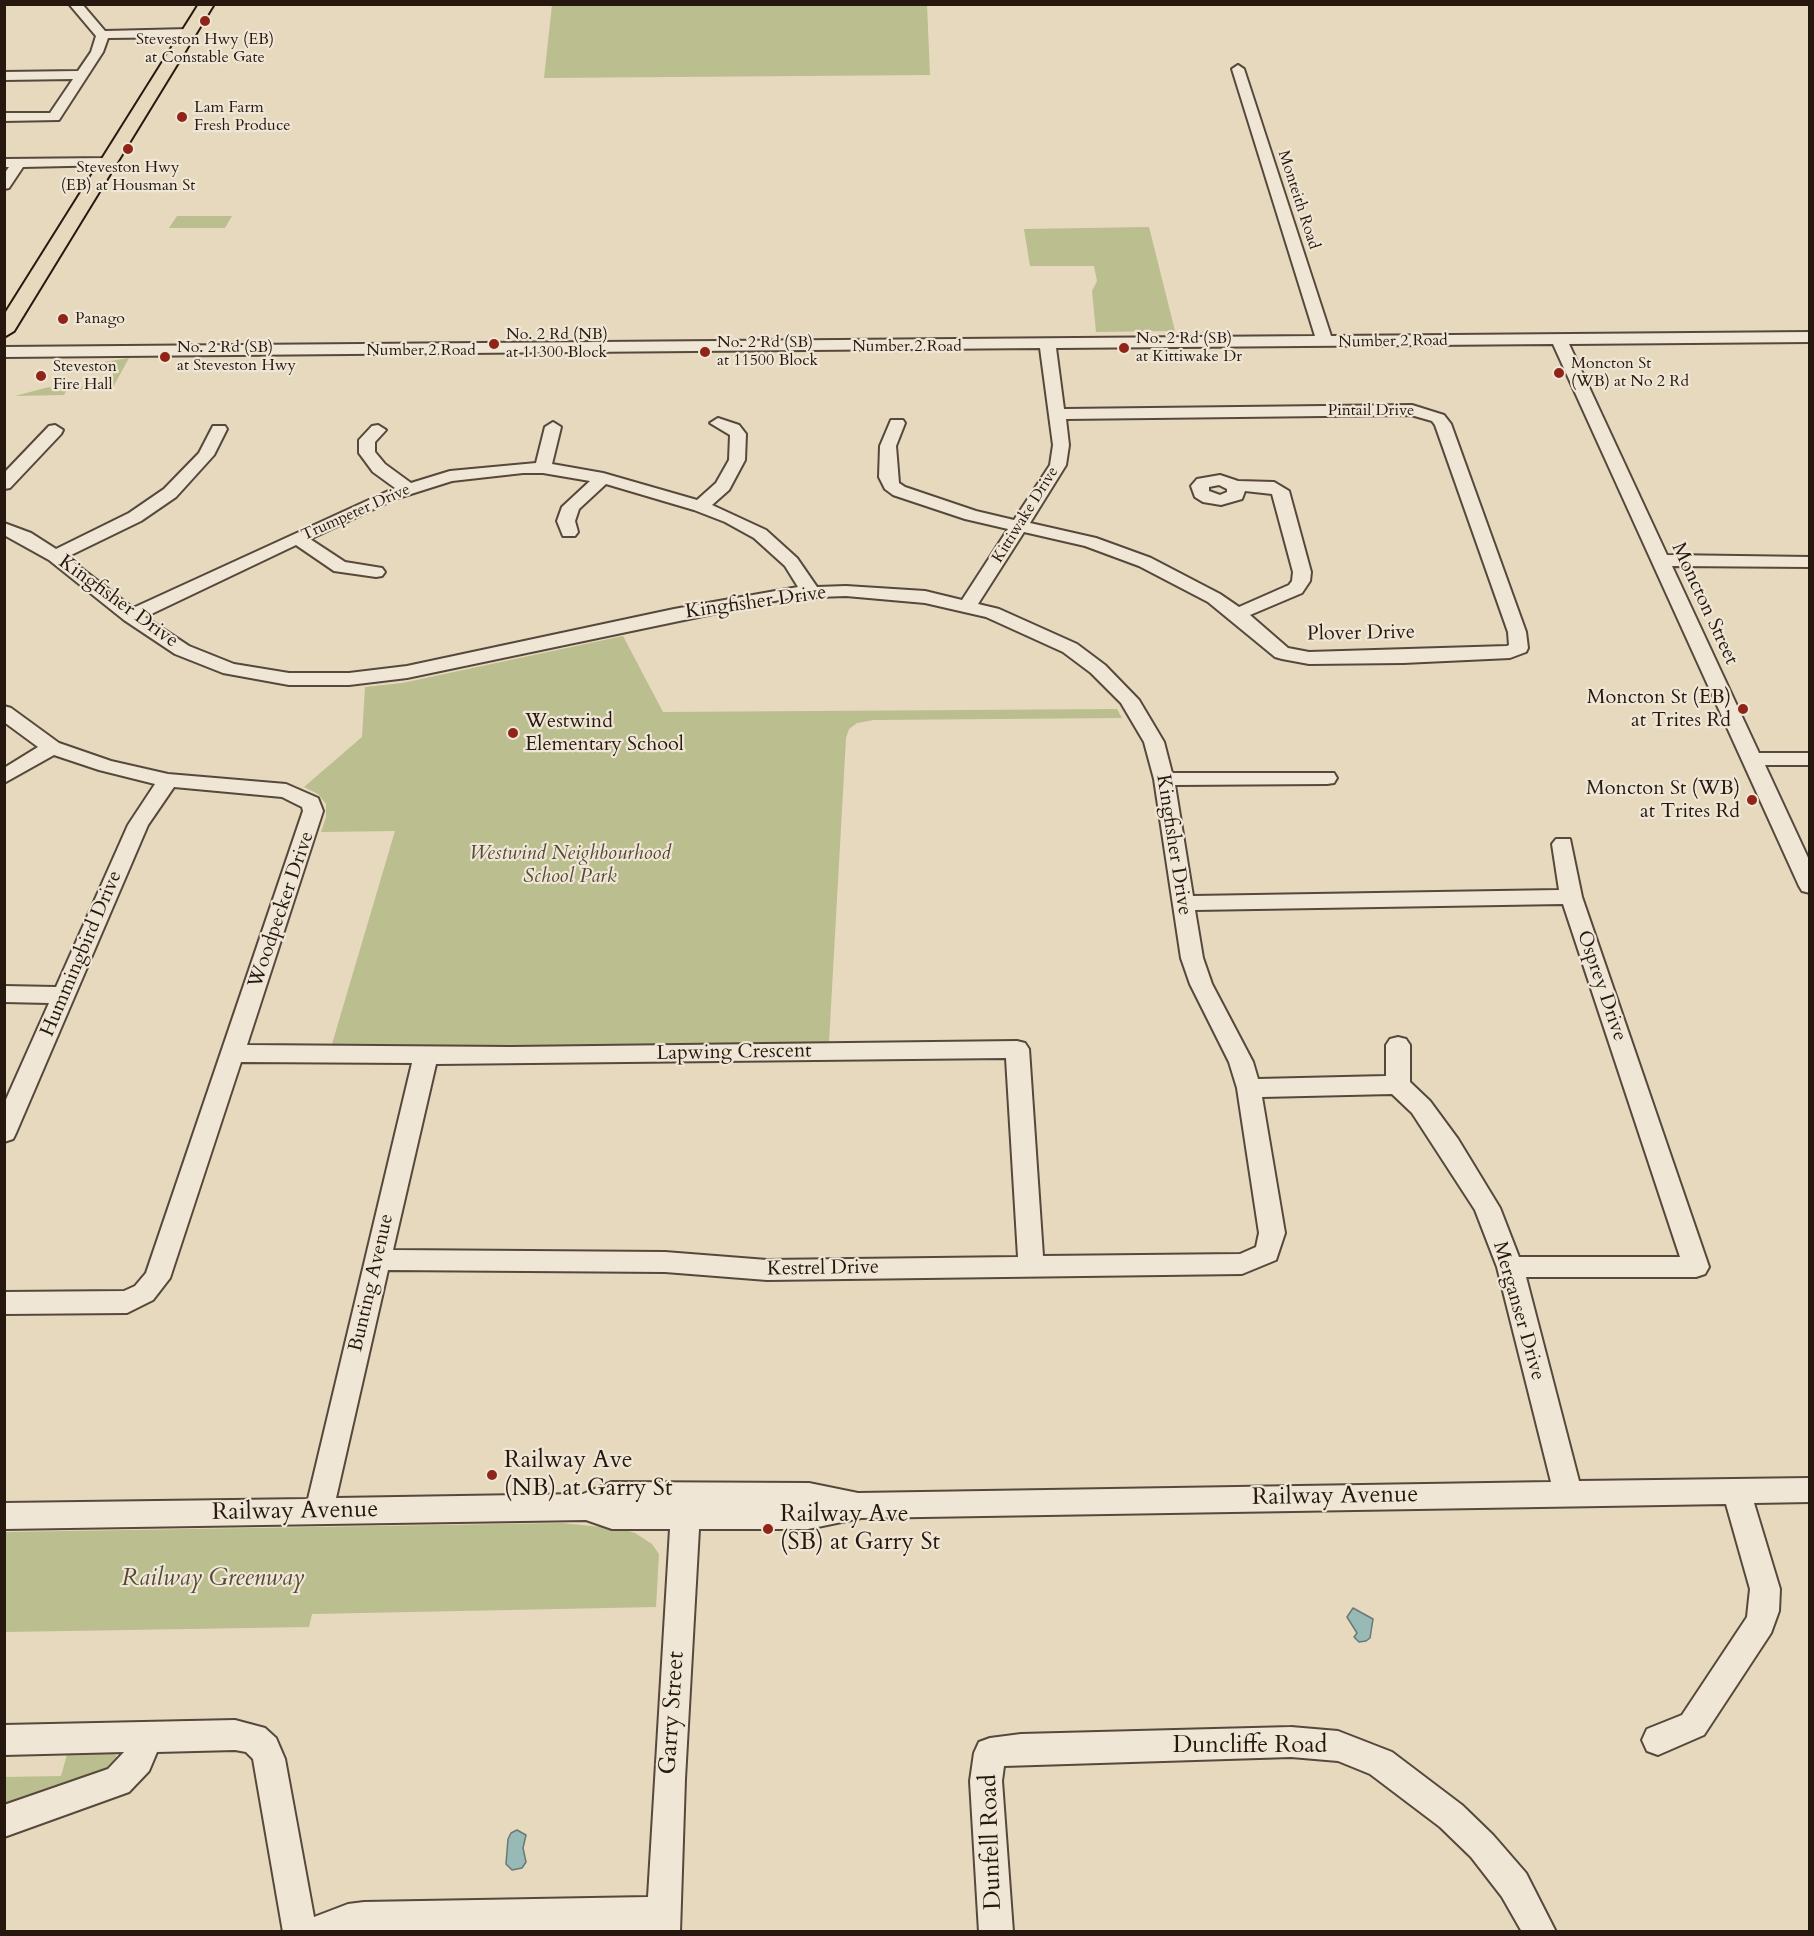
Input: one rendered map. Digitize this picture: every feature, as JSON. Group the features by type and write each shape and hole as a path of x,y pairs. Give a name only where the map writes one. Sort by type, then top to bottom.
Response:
{"main road":[{"path":"4,331 207,4"}],"street":[{"path":"75,4 102,35"},
{"path":"102,35 189,33"},
{"path":"4,117 54,117 100,47 102,35"},
{"name":"Monteith Road","path":"1238,69 1325,343"},
{"path":"4,76 81,75"},
{"path":"4,163 109,162"},
{"path":"4,185 19,163"},
{"name":"Number 2 Road","path":"4,352 1048,346 1809,338"},
{"name":"Moncton Street","path":"1559,339 1809,886"},
{"name":"Kittiwake Drive","path":"968,606 1058,465 1061,445 1048,346"},
{"name":"Pintail Drive","path":"1058,414 1412,410 1438,418 1443,424 1520,641 1519,648"},
{"path":"700,506 723,486 737,460 738,434 733,428 718,423"},
{"name":"Plover Drive","path":"897,423 888,446 888,477 895,489 971,515 1090,542 1145,561 1178,577 1237,614 1282,653 1309,658 1497,653 1519,648"},
{"path":"543,468 553,427"},
{"path":"55,556 135,517 170,493 201,462 219,429"},
{"path":"4,484 55,430"},
{"path":"378,430 367,440 365,446 367,453 379,468 407,489"},
{"name":"Trumpeter Drive","path":"130,616 407,489 478,471 543,468 603,477 700,506 731,518 760,534 791,562 807,583 808,591"},
{"path":"569,532 566,521 571,507 603,477"},
{"path":"1236,486 1268,486 1280,491 1302,572 1301,581 1296,589 1237,614"},
{"name":"Kingfisher Drive","path":"4,528 25,537 55,556 130,616 182,650 230,669 289,679 349,679 407,672 674,615 808,591 884,592 968,606 1029,627 1070,648 1117,687 1139,714 1154,742 1164,779 1196,971 1241,1062 1249,1088 1272,1233 1267,1253"},
{"path":"298,539 340,567 376,572"},
{"path":"1659,560 1809,562"},
{"name":"Woodpecker Drive","path":"4,712 52,747 106,766 168,780 286,791 311,803 313,811 160,1271 144,1293 135,1299 116,1303 4,1303"},
{"path":"4,777 52,747"},
{"path":"1751,759 1809,759"},
{"path":"1164,779 1327,778"},
{"name":"Hummingbird Drive","path":"4,1133 138,825 168,780"},
{"path":"1183,903 1571,897 1563,844"},
{"name":"Osprey Drive","path":"1510,1267 1696,1267 1571,897"},
{"path":"4,994 65,995"},
{"path":"1249,1088 1398,1085 1398,1046"},
{"name":"Lapwing Crescent","path":"234,1053 426,1055 1017,1049 1030,1266"},
{"name":"Bunting Avenue","path":"319,1511 426,1055"},
{"name":"Merganser Drive","path":"1398,1085 1421,1107 1455,1155 1487,1208 1510,1267 1568,1493"},
{"name":"Kestrel Drive","path":"378,1260 649,1262 767,1270 1242,1264 1267,1253"},
{"path":"1658,1740 1693,1725 1760,1623 1764,1611 1765,1589 1760,1567 1736,1490"},
{"name":"Railway Avenue","path":"4,1516 586,1507 612,1516 687,1505 808,1516 861,1505 1809,1490"},
{"name":"Garry Street","path":"664,1922 669,1779 687,1505"},
{"path":"4,1740 146,1739 243,1735 259,1742 265,1749 300,1932"},
{"path":"4,1821 118,1781 138,1760 146,1739"},
{"name":"Duncliffe Road","path":"990,1753 1020,1749 1291,1743 1338,1746 1361,1753 1400,1777 1451,1816 1514,1885 1540,1932"},
{"name":"Dunfell Road","path":"990,1753 986,1781 996,1932"},
{"path":"319,1932 348,1921 364,1919 664,1922"}],"green space":[{"path":"552,5 927,5 930,75 544,78"},
{"path":"177,216 232,216 225,228 169,228"},
{"path":"1149,227 1175,331 1096,332 1092,291 1097,281 1094,266 1030,266 1024,229"},
{"path":"129,358 112,389 67,390 64,395 15,396 49,387 54,390 63,387 107,386 114,372 103,370 98,363"},
{"name":"Westwind Neighbourhood School Park","path":"623,636 663,712 1117,709 1122,718 874,720 857,723 849,729 846,738 829,1042 521,1046 332,1044 395,831 321,832 326,817 326,804 318,794 304,787 362,737 365,687 402,683"},
{"name":"Railway Greenway","path":"562,1523 623,1529 635,1533 652,1544 659,1554 656,1607 312,1614 309,1627 5,1632 5,1532"},
{"path":"68,1751 114,1752 118,1759 115,1767 5,1809 4,1777 61,1776"}],"water":[{"path":"1353,1608 1373,1619 1370,1638 1366,1641 1359,1642 1354,1637 1357,1633 1347,1617"},
{"path":"517,1830 526,1835 523,1848 526,1862 522,1868 512,1870 506,1864 508,1839 511,1833"}],"place":[{"name":"Steveston Hwy (EB) at Constable Gate","path":"205,21"},
{"name":"Lam Farm Fresh Produce","path":"182,117"},
{"name":"Steveston Hwy (EB) at Housman St","path":"128,149"},
{"name":"Panago","path":"63,319"},
{"name":"No. 2 Rd (NB) at 11300 Block","path":"494,344"},
{"name":"No. 2 Rd (SB) at Kittiwake Dr","path":"1124,348"},
{"name":"No. 2 Rd (SB) at 11500 Block","path":"705,352"},
{"name":"No. 2 Rd (SB) at Steveston Hwy","path":"165,357"},
{"name":"Moncton St (WB) at No 2 Rd","path":"1559,373"},
{"name":"Steveston Fire Hall","path":"41,376"},
{"name":"Moncton St (EB) at Trites Rd","path":"1743,709"},
{"name":"Westwind Elementary School","path":"513,733"},
{"name":"Moncton St (WB) at Trites Rd","path":"1752,800"},
{"name":"Railway Ave (NB) at Garry St","path":"492,1475"},
{"name":"Railway Ave (SB) at Garry St","path":"768,1529"}]}
